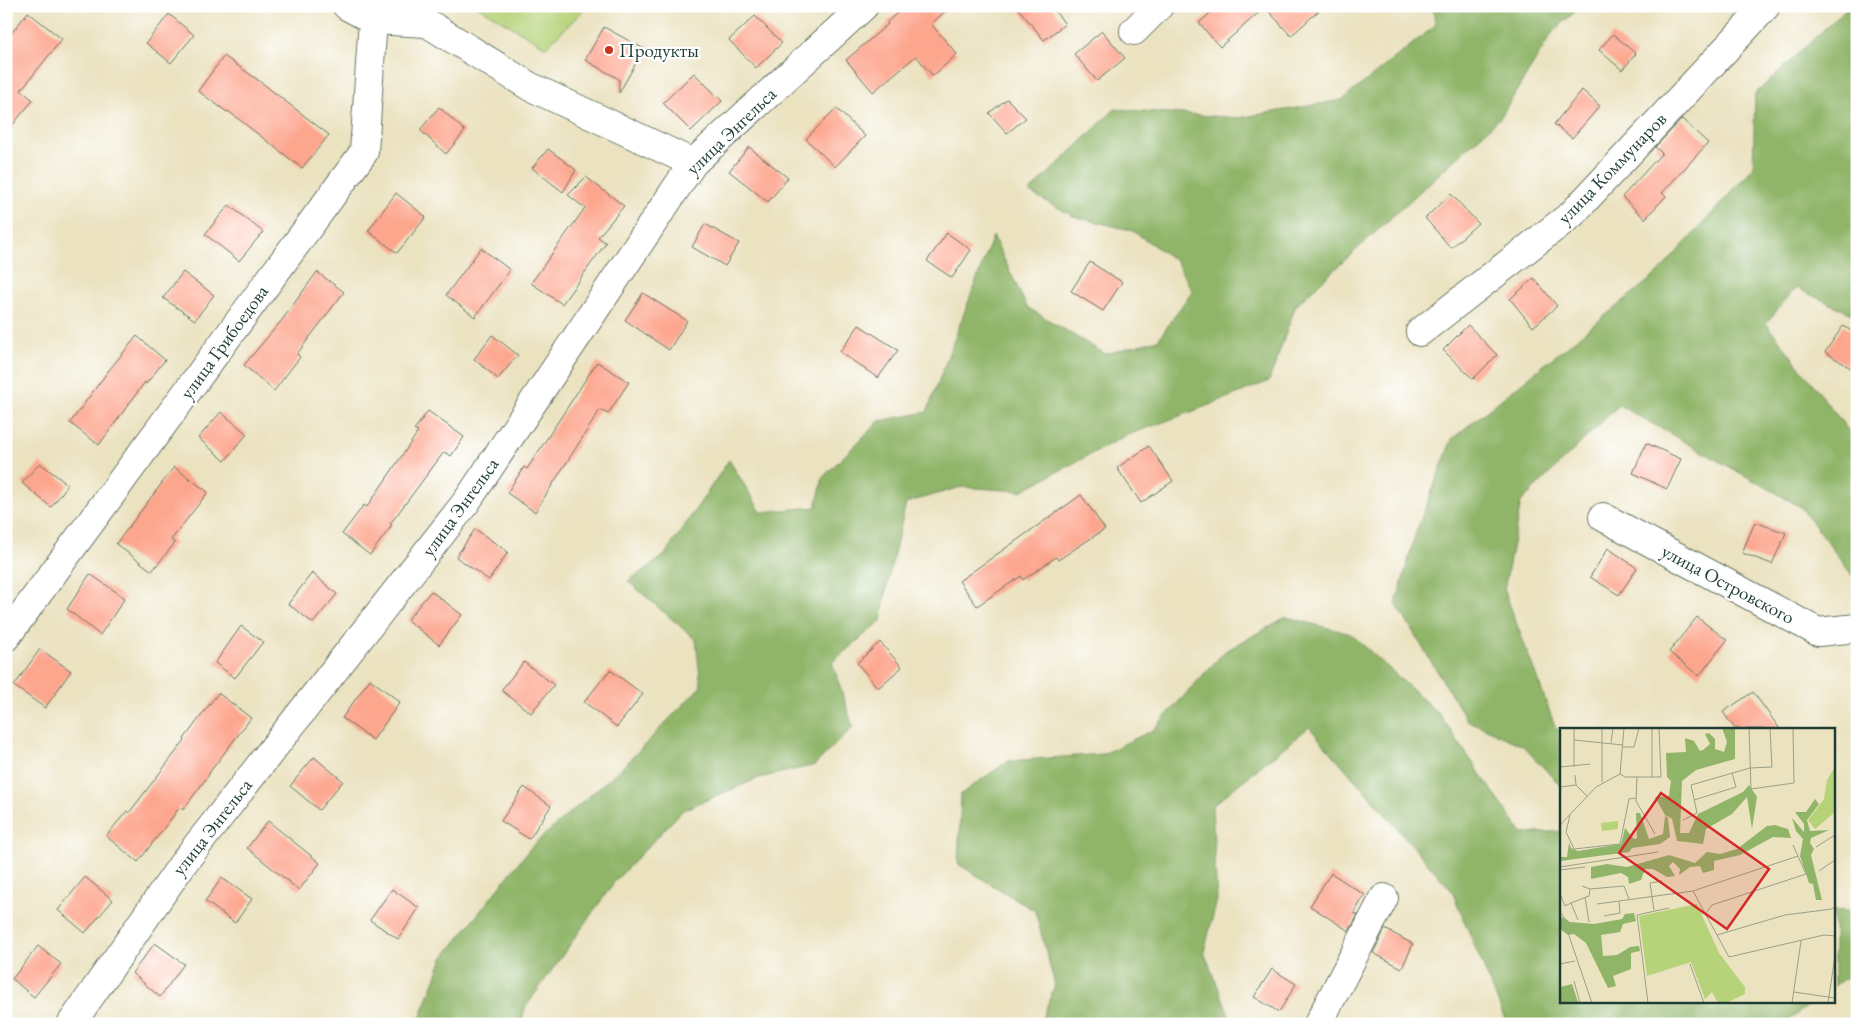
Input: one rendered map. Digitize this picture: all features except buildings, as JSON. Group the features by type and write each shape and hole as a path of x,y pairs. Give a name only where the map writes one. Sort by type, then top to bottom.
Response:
{"street":[{"path":"347,6 372,20 427,23 529,86 693,163"},
{"name":"улица Энгельса","path":"71,1024 184,862 467,501 693,163 864,6"},
{"path":"1134,31 1159,6"},
{"name":"улица Коммунаров","path":"1420,332 1572,214 1766,6"},
{"name":"улица Грибоедова","path":"6,638 364,152 372,20"},
{"name":"улица Островского","path":"1603,517 1818,632 1857,628"},
{"path":"1318,1024 1384,898"}],"green space":[{"path":"477,6 588,6 546,47"},
{"path":"1433,6 1581,6 1553,32 1500,118 1296,305 1269,381 1125,436 1021,491 961,487 906,503 888,580 881,621 832,662 853,727 815,765 759,778 683,810 615,881 525,1008 521,1024 418,1024 443,958 532,846 628,762 701,686 696,640 628,581 664,556 729,460 761,512 816,507 823,477 879,421 927,412 993,236 1027,307 1105,354 1158,340 1192,291 1176,261 1133,231 1073,216 1029,192 1115,109 1239,118 1342,100 1435,26"},
{"path":"1849,6 1857,6 1857,316 1796,288 1766,323 1857,442 1857,582 1801,507 1619,405 1521,502 1504,590 1555,726 1560,732 1560,785 1523,746 1467,720 1396,604 1415,535 1452,439 1658,273 1753,168 1755,94"},
{"path":"1286,617 1351,634 1439,714 1522,834 1560,831 1560,1002 1813,1002 1784,1024 1507,1024 1452,891 1309,727 1212,806 1217,900 1204,952 1233,1024 1040,1024 1055,985 1035,911 958,864 961,794 1008,761 1103,754 1153,730 1224,652"},
{"path":"1836,910 1857,912 1857,969 1836,985"}],"place":[{"name":"Продукты","path":"609,50"}]}
